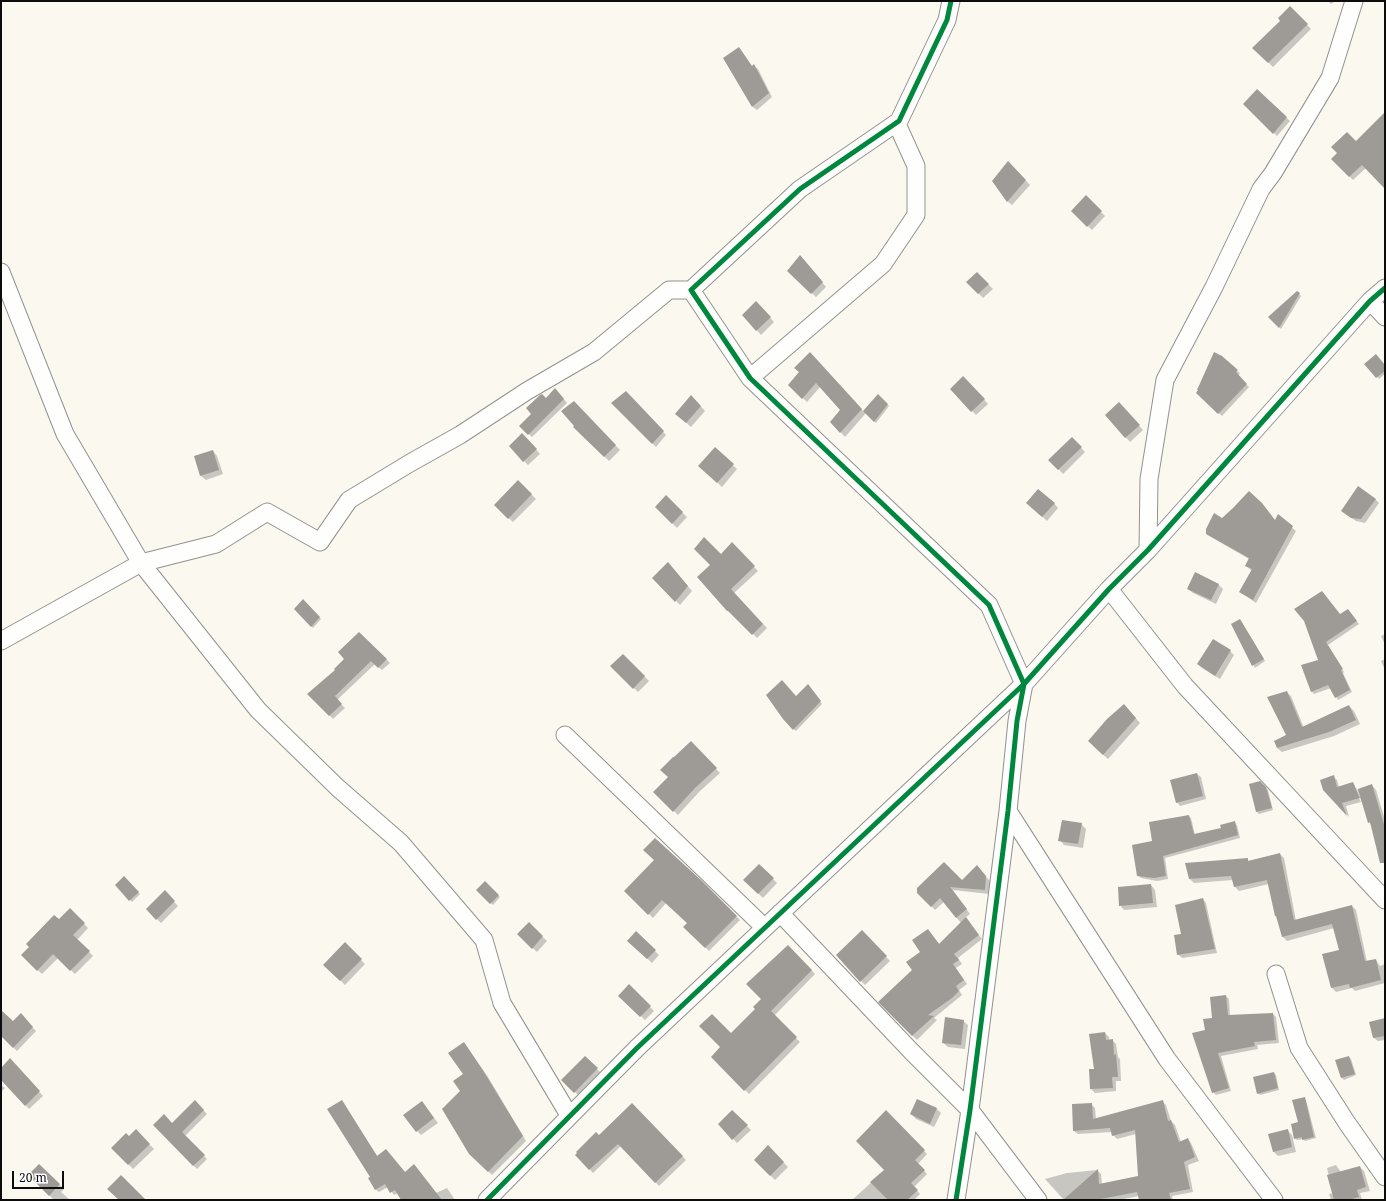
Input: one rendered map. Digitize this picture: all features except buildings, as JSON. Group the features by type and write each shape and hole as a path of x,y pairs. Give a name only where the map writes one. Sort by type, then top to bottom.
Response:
{"street":[{"path":"1,641 141,563 216,544 267,512 320,542 349,500 460,435 527,391 594,352 669,290 691,290 800,189 899,121 947,20 951,1"},
{"path":"1148,550 1149,479 1165,380 1214,287 1261,189 1273,173 1330,78 1354,1"},
{"path":"750,378 883,264 916,215 916,166 898,124"},
{"path":"1,272 65,434 141,563 258,710 338,788 401,843 484,940 502,1003 569,1115"},
{"path":"487,1200 569,1115 637,1048 1024,684 1109,589 1148,550 1370,301 1385,288"},
{"path":"691,290 750,378 989,605 1024,684 1017,721 1008,811 970,1110 956,1200"},
{"path":"1370,301 1385,317"},
{"path":"1109,589 1185,686 1385,900"},
{"path":"565,735 764,928"},
{"path":"1008,811 1167,1060 1274,1200"},
{"path":"780,913 911,1051 970,1110 1038,1200"},
{"path":"1276,974 1299,1048 1385,1177"}],"cycle path":[{"path":"487,1200 637,1048 1024,684 989,605 750,378 691,290 800,189 899,121 947,20 951,1"},
{"path":"956,1200 970,1110 1008,811 1017,721 1024,684 1109,589 1148,550 1370,301 1385,288"}]}
